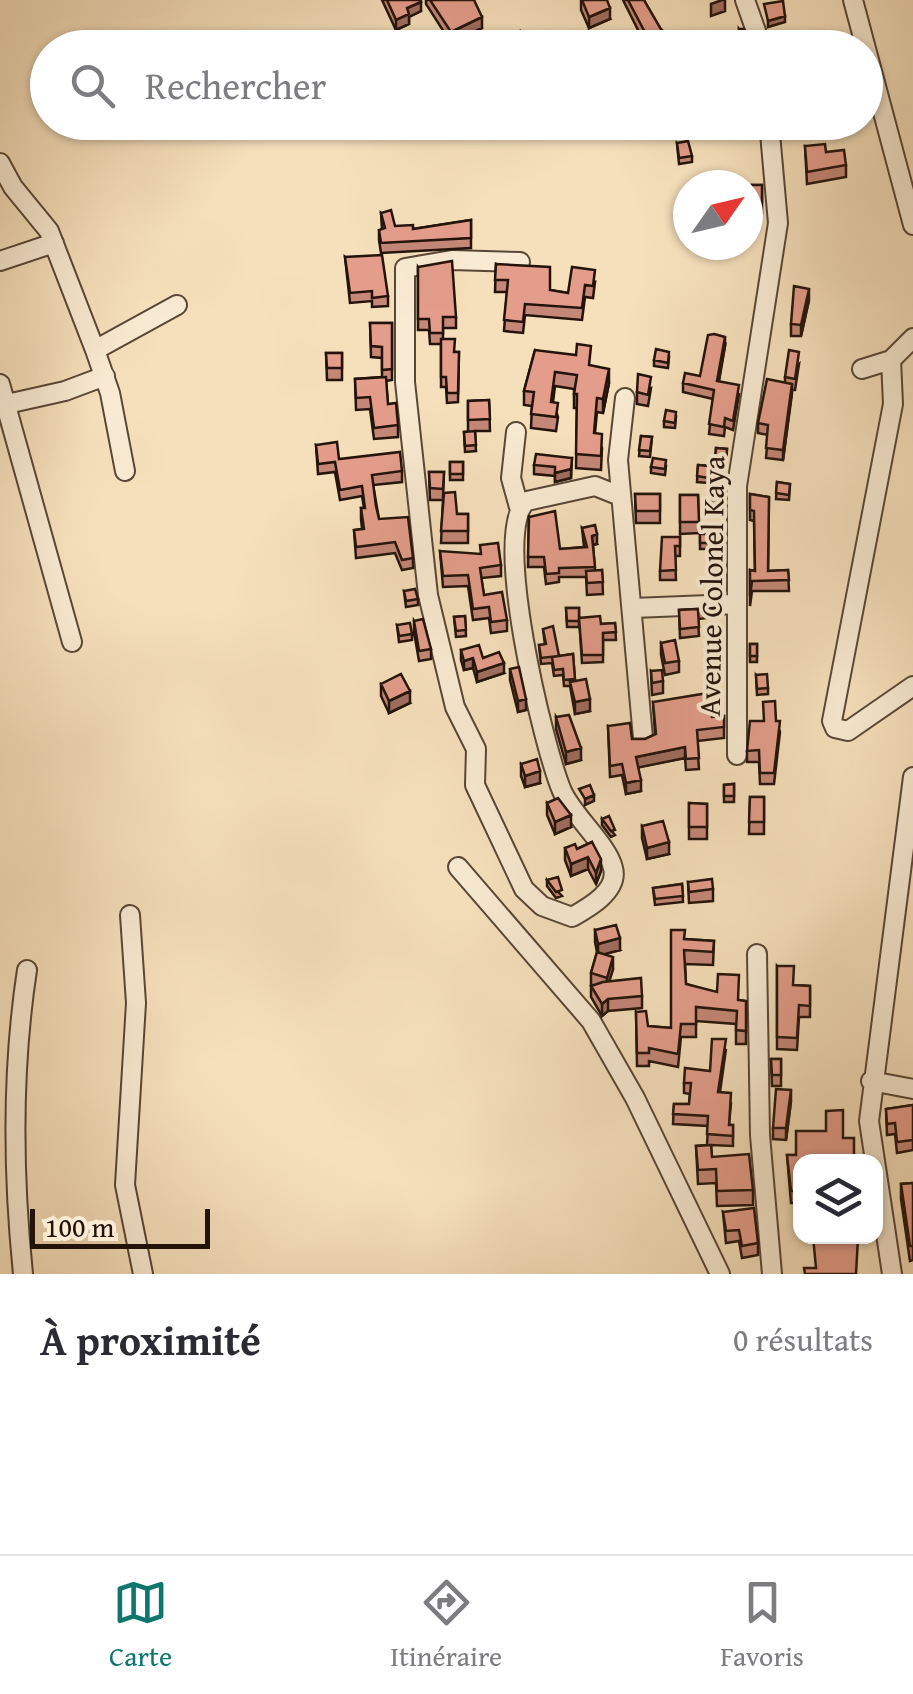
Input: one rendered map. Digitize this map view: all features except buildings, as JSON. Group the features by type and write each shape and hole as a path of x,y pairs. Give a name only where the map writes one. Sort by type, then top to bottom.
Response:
{"street":[{"path":"745,0 756,30"},
{"path":"853,0 861,30"},
{"path":"883,112 913,225"},
{"name":"Avenue Colonel Kaya","path":"737,755 737,486 778,222 771,140"},
{"path":"0,163 13,187 42,218 54,243 104,376 124,471"},
{"path":"0,261 54,243"},
{"path":"516,432 511,478 519,508 512,556 539,712 563,792 614,866 613,882 593,905 572,918 542,906 524,890 475,785 476,750 455,707 428,595 405,382 404,268 452,260 520,262"},
{"path":"95,350 176,305"},
{"path":"862,369 891,360 913,338"},
{"path":"891,360 892,404 866,527 832,721 835,728 848,731 913,686"},
{"path":"7,404 66,392 104,376"},
{"path":"0,384 72,642"},
{"path":"625,398 618,460 643,738"},
{"path":"0,460 20,453"},
{"path":"519,508 527,501 580,487 602,486 620,496"},
{"path":"633,608 734,604"},
{"path":"892,1274 868,1120 913,777"},
{"path":"458,867 591,1021 635,1098 720,1274"},
{"path":"130,915 136,1004 125,1186 143,1274"},
{"path":"757,954 760,1135 772,1274"},
{"path":"23,1274 18,1100 20,1012 27,970"},
{"path":"871,1081 913,1089"}]}
